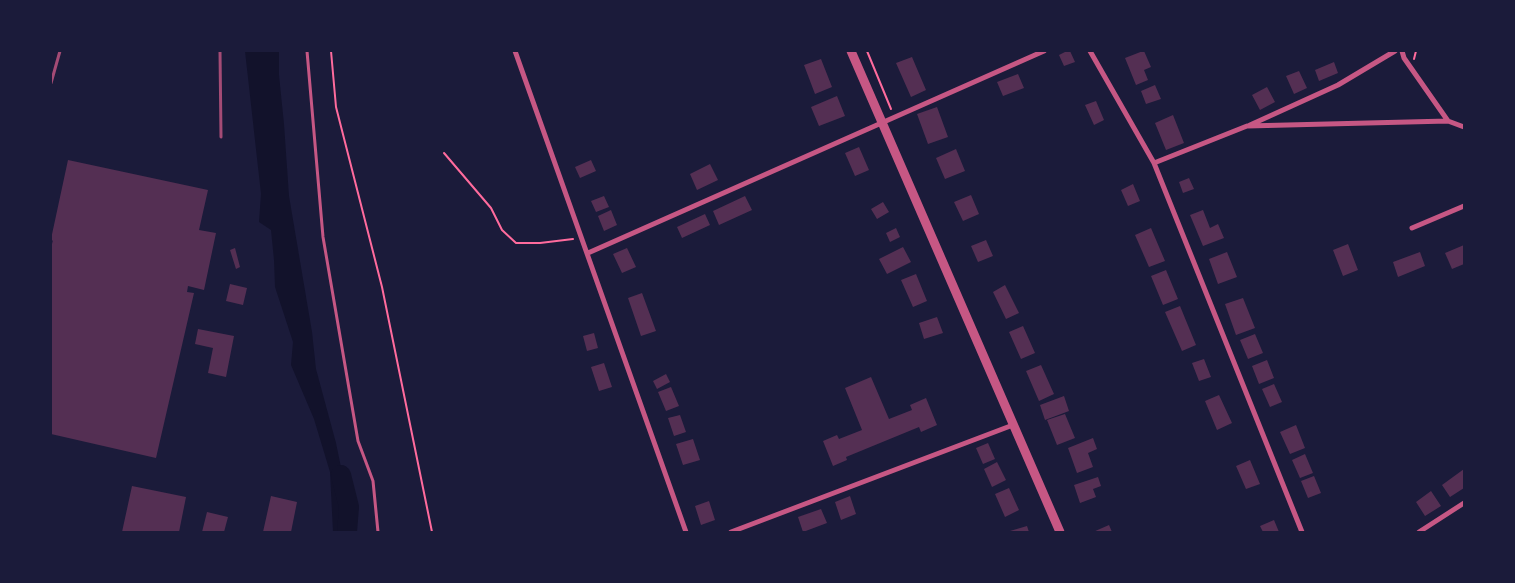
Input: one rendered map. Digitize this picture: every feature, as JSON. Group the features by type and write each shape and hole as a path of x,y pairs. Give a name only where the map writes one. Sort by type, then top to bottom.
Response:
{"street":[{"path":"514,51 588,253 686,532"},
{"path":"851,51 1060,532"},
{"path":"588,253 1044,51"},
{"path":"1090,51 1154,163 1302,532"},
{"path":"1154,163 1247,126 1338,85 1395,51"},
{"path":"1402,51 1411,68 1448,121"},
{"path":"1247,126 1448,121 1464,127"},
{"path":"1412,228 1464,206"},
{"path":"731,532 1013,425"},
{"path":"1419,532 1464,503"}],"lane":[{"path":"307,51 323,237 358,441 373,481 378,532"}],"path":[{"path":"331,51 336,107 382,286 432,532"},
{"path":"867,51 895,118"},
{"path":"444,153 491,208 502,230 516,244 540,243 566,238 582,239"}],"shaded area":[{"path":"245,51 279,51 279,75 289,196 312,332 316,369 336,443 348,501 350,532 333,532 330,472 314,419 291,365 293,342 275,287 271,230 259,222 261,194"}],"building":[{"path":"1070,51 1075,62 1064,66 1059,55"},
{"path":"1144,51 1151,67 1144,70 1148,80 1136,85 1125,58"},
{"path":"912,57 926,90 911,97 896,63"},
{"path":"821,59 832,87 815,94 804,65"},
{"path":"1334,62 1338,73 1319,81 1315,70"},
{"path":"1299,71 1307,88 1294,94 1286,76"},
{"path":"1018,74 1024,88 1003,96 997,82"},
{"path":"1155,85 1161,99 1146,104 1141,91"},
{"path":"1267,87 1275,102 1260,110 1252,95"},
{"path":"837,96 845,116 819,126 811,107"},
{"path":"1096,101 1104,120 1094,125 1085,105"},
{"path":"937,107 948,137 928,144 917,114"},
{"path":"1173,115 1184,143 1166,150 1155,123"},
{"path":"859,147 869,170 855,176 845,153"},
{"path":"956,149 965,171 945,179 936,158"},
{"path":"68,160 208,190 199,230 216,233 204,290 188,286 187,292 194,293 156,458 51,434 51,248 53,240 51,242 51,239"},
{"path":"591,160 596,171 580,178 575,167"},
{"path":"710,164 718,180 697,190 690,174"},
{"path":"1189,178 1194,189 1183,193 1179,182"},
{"path":"1133,184 1140,201 1128,206 1121,190"},
{"path":"971,195 979,214 963,221 954,202"},
{"path":"604,196 609,207 596,212 591,201"},
{"path":"745,196 752,210 719,225 713,211"},
{"path":"883,202 889,212 877,219 871,209"},
{"path":"611,210 617,225 604,231 598,216"},
{"path":"1203,210 1210,228 1218,224 1224,238 1203,246 1190,215"},
{"path":"705,214 710,225 682,238 677,227"},
{"path":"896,228 900,237 890,242 886,233"},
{"path":"1151,228 1165,261 1149,267 1135,235"},
{"path":"986,240 993,256 978,262 971,246"},
{"path":"1348,244 1358,270 1343,276 1333,250"},
{"path":"1464,245 1464,264 1452,269 1445,253"},
{"path":"903,247 911,262 887,274 879,259"},
{"path":"235,248 240,267 236,269 230,250"},
{"path":"627,248 636,267 622,273 613,254"},
{"path":"1227,252 1237,277 1218,284 1209,259"},
{"path":"1420,252 1425,266 1398,277 1393,262"},
{"path":"1166,270 1178,299 1163,305 1151,276"},
{"path":"916,274 927,301 913,307 901,280"},
{"path":"230,284 247,288 243,305 226,301"},
{"path":"1005,285 1019,313 1006,319 993,292"},
{"path":"642,293 656,331 641,336 628,298"},
{"path":"1243,298 1255,328 1236,335 1225,304"},
{"path":"1180,306 1196,345 1182,351 1165,312"},
{"path":"937,317 943,333 924,339 919,323"},
{"path":"1023,326 1035,353 1021,359 1009,332"},
{"path":"198,329 234,336 226,377 208,373 213,348 195,344"},
{"path":"594,333 598,348 587,351 583,336"},
{"path":"1255,334 1263,353 1248,359 1240,340"},
{"path":"1204,359 1211,377 1199,381 1192,363"},
{"path":"1267,360 1274,378 1259,384 1252,366"},
{"path":"604,363 612,387 599,391 591,367"},
{"path":"1041,365 1054,394 1039,401 1026,371"},
{"path":"666,374 670,382 657,389 653,381"},
{"path":"871,377 889,419 912,410 910,405 926,398 937,425 921,432 919,427 846,457 847,460 833,466 823,441 837,435 839,439 862,430 845,388"},
{"path":"1274,384 1282,402 1270,407 1262,389"},
{"path":"671,387 679,406 666,411 658,392"},
{"path":"1219,395 1232,423 1217,430 1205,401"},
{"path":"1064,396 1069,411 1045,420 1040,405"},
{"path":"1065,414 1075,438 1057,445 1047,420"},
{"path":"680,415 686,432 674,436 668,418"},
{"path":"1296,425 1305,448 1290,454 1280,432"},
{"path":"1093,438 1097,449 1088,453 1093,467 1077,473 1068,448"},
{"path":"693,439 700,460 683,465 676,444"},
{"path":"988,443 995,459 983,464 976,448"},
{"path":"1305,454 1313,473 1300,478 1292,460"},
{"path":"1250,460 1260,484 1246,489 1236,466"},
{"path":"997,462 1006,480 992,487 984,469"},
{"path":"1464,469 1464,488 1450,497 1442,485"},
{"path":"1314,476 1321,493 1308,498 1301,481"},
{"path":"1098,477 1101,486 1093,489 1096,497 1080,503 1074,485"},
{"path":"132,486 186,497 179,532 122,532"},
{"path":"1009,488 1019,510 1005,517 995,494"},
{"path":"1431,491 1441,506 1425,516 1416,502"},
{"path":"271,496 297,502 291,532 263,532"},
{"path":"850,496 856,514 841,520 835,502"},
{"path":"709,501 715,520 701,525 695,506"},
{"path":"821,509 827,523 803,532 798,517"},
{"path":"207,512 228,517 224,532 202,532"},
{"path":"1274,520 1279,532 1263,532 1260,526"},
{"path":"1109,525 1112,532 1093,532"},
{"path":"1027,526 1029,532 1010,532 1010,531"}],"waterway":[{"path":"341,475 349,507 347,532"}],"railway":[{"path":"51,83 60,51"},
{"path":"220,51 221,137"}]}
